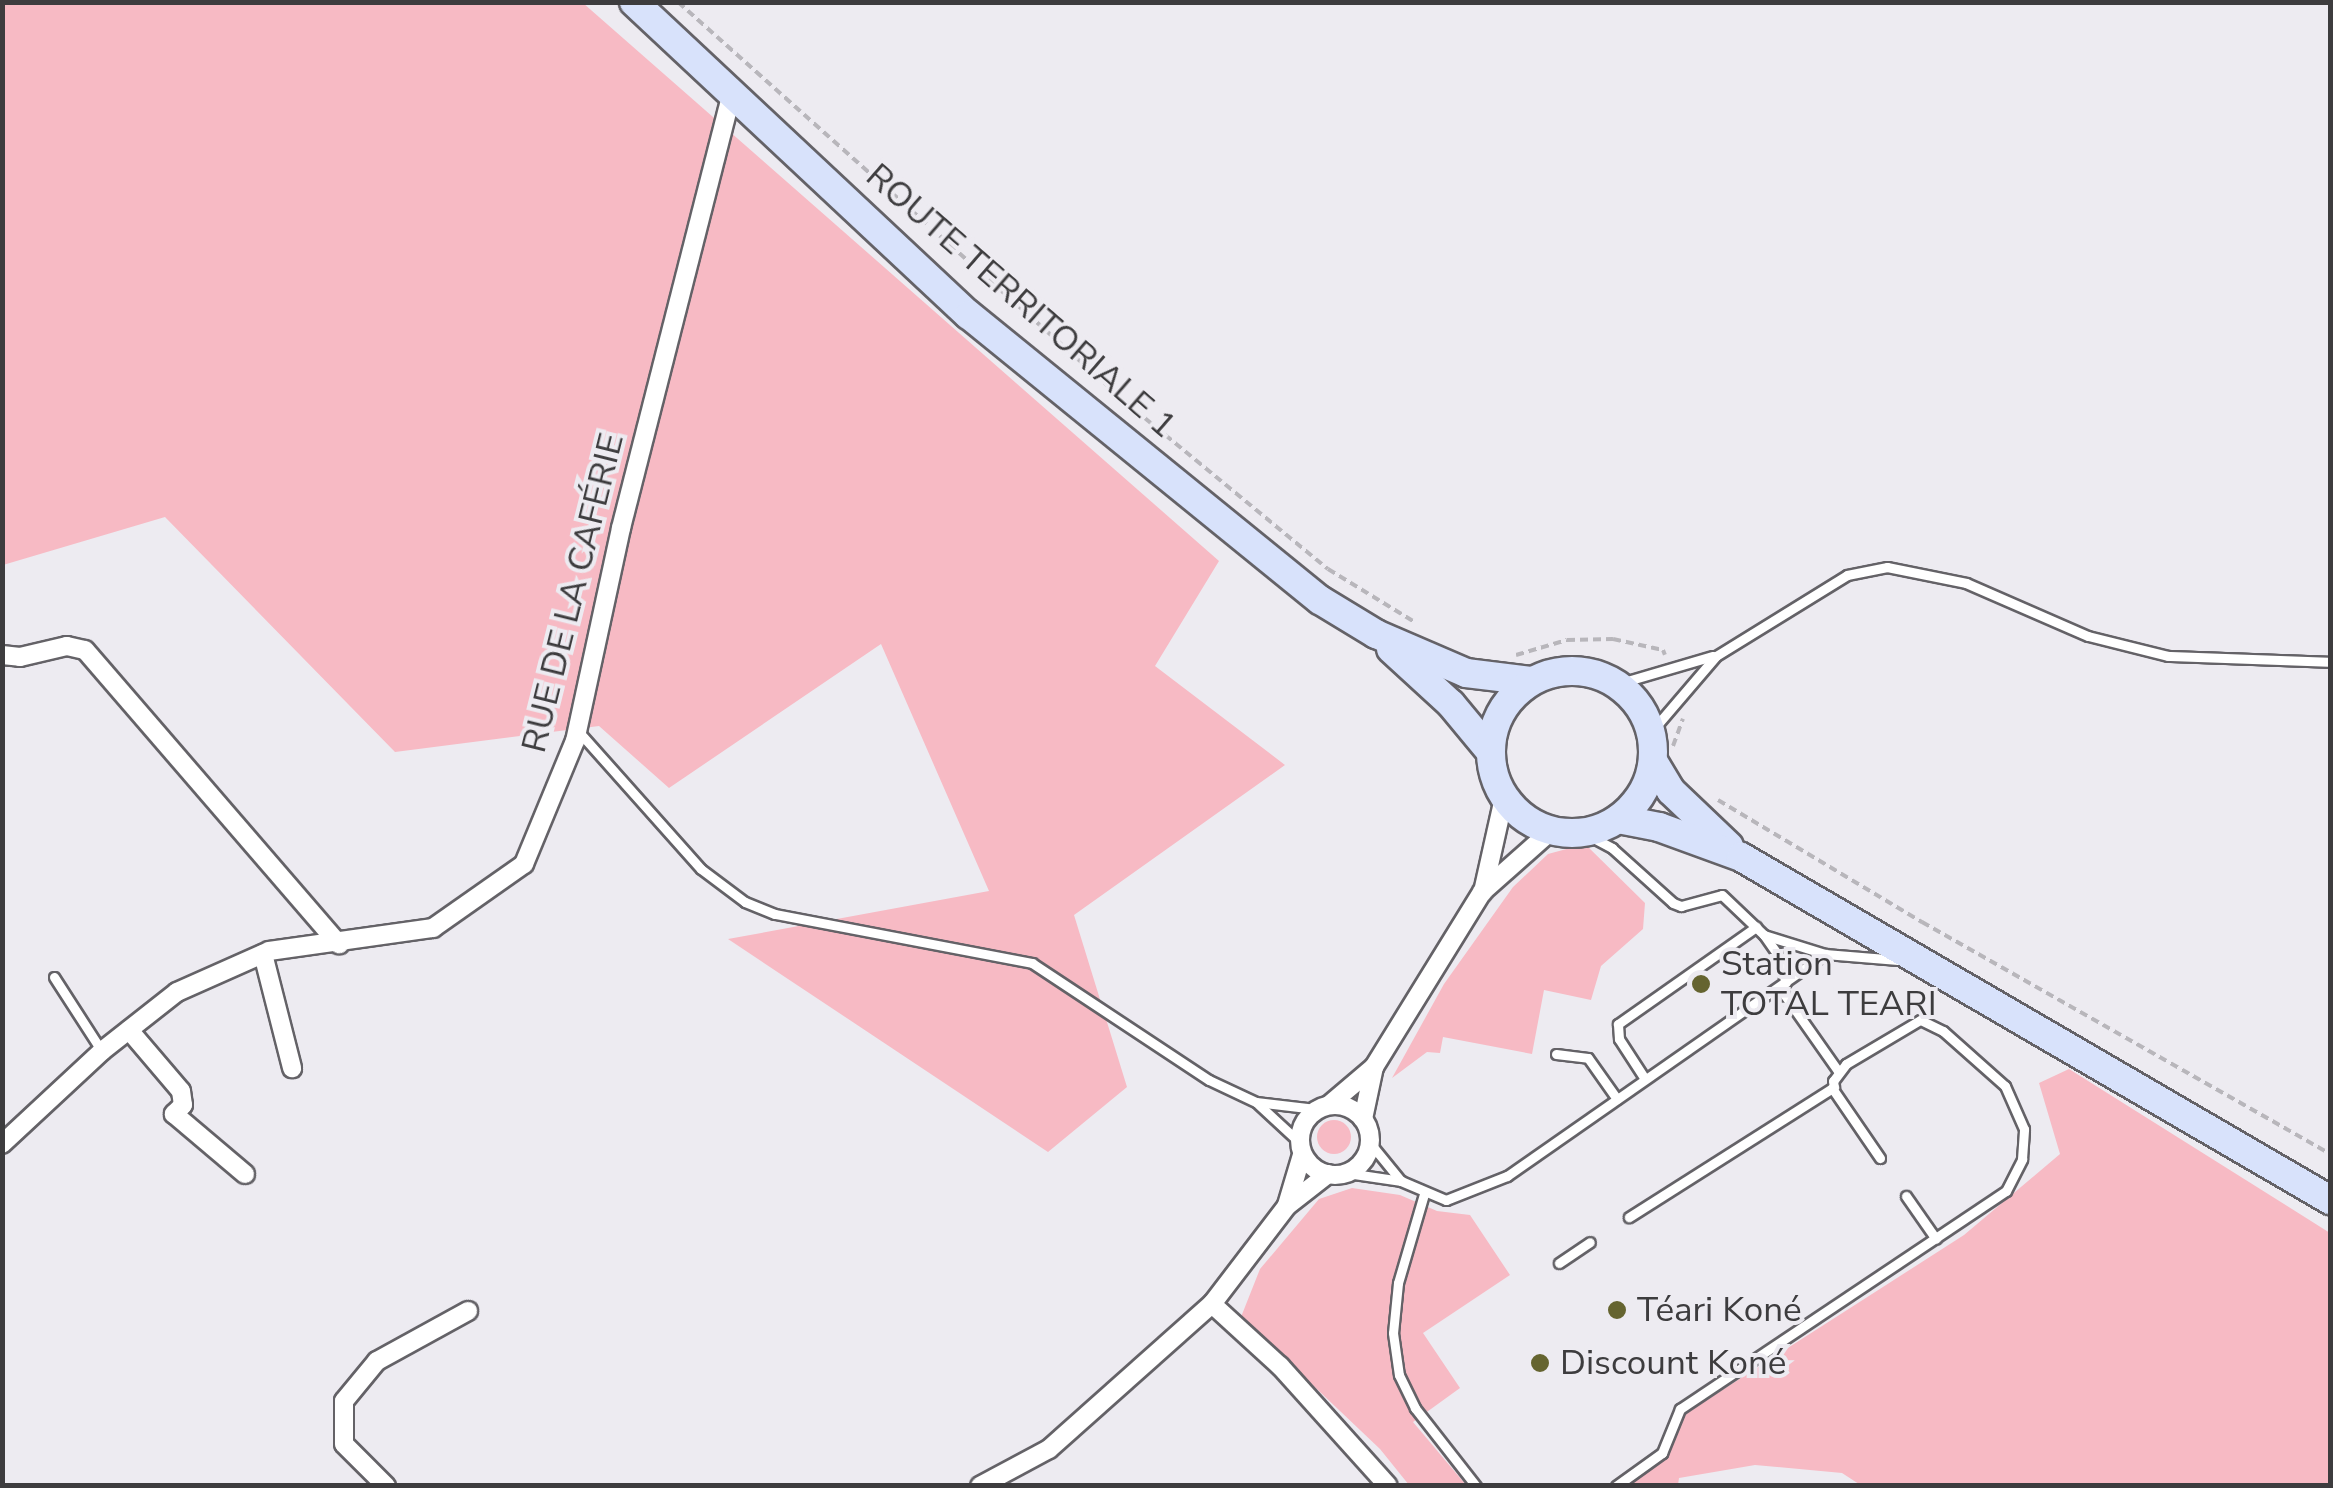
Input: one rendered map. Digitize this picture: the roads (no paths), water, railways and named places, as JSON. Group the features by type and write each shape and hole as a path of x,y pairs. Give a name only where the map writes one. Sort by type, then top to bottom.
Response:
{"main road":[{"name":"ROUTE TERRITORIALE 1","path":"634,2 968,315 1320,600 1376,634 1466,673 1532,681"},
{"name":"ROUTE TERRITORIALE 1","path":"1376,634 1451,704 1490,752"},
{"path":"1663,757 1641,794 1618,819 1584,833 1551,831 1517,812 1504,798 1490,752 1501,711 1532,681 1574,671 1617,684 1644,714 1663,757 1671,791 1741,857"},
{"path":"1618,819 1672,832 1741,857 2330,1200"}],"street":[{"name":"RUE DE LA CAFÉRIE","path":"2,1144 102,1052 177,992 263,954 432,928 524,864 578,730 621,528 732,93"},
{"path":"2,656 20,657 67,646 85,650 339,944"},
{"path":"1482,892 1504,798"},
{"path":"980,1486 1049,1449 1212,1304 1287,1206 1363,1161 1370,1143 1363,1119 1374,1067 1482,892 1551,831"},
{"path":"263,954 292,1068"},
{"path":"129,1030 182,1091 183,1105 174,1114 245,1174"},
{"path":"1287,1206 1303,1123 1374,1067"},
{"path":"1322,1107 1348,1107 1363,1119"},
{"path":"1301,1148 1337,1174"},
{"path":"1212,1304 1280,1366 1388,1486"},
{"path":"386,1486 344,1444 344,1401 377,1361 468,1311"}],"lane":[{"path":"1651,732 1684,688 1716,656 1847,575 1887,567 1966,583 2088,636 2168,656 2330,662"},
{"path":"1617,684 1716,656"},
{"path":"578,730 702,869 745,902 775,914 1032,963 1208,1080 1256,1102 1322,1107"},
{"path":"1584,833 1612,848 1673,903 1680,906 1722,895 1776,952 1782,984 1838,1072"},
{"path":"1760,931 1825,954 1924,962"},
{"path":"1645,1080 1615,1031 1618,1024 1760,931"},
{"path":"1337,1174 1401,1182 1446,1200 1508,1176 1825,954"},
{"path":"54,977 102,1052"},
{"path":"1616,1486 1662,1454 1680,1409 2006,1192 2022,1159 2024,1129 2005,1086 1943,1031 1920,1020 1838,1072 1832,1088 1629,1217"},
{"path":"1556,1054 1588,1058 1617,1100"},
{"path":"1832,1088 1880,1158"},
{"path":"1256,1102 1301,1148"},
{"path":"1370,1143 1401,1182"},
{"path":"1424,1194 1398,1283 1393,1333 1399,1374 1415,1408 1476,1486"},
{"path":"1906,1196 1936,1239"},
{"path":"1559,1262 1590,1242"}],"place":[{"name":"Station TOTAL TEARI","path":"1701,984"},
{"name":"Téari Koné","path":"1617,1310"},
{"name":"Discount Koné","path":"1540,1363"}]}
